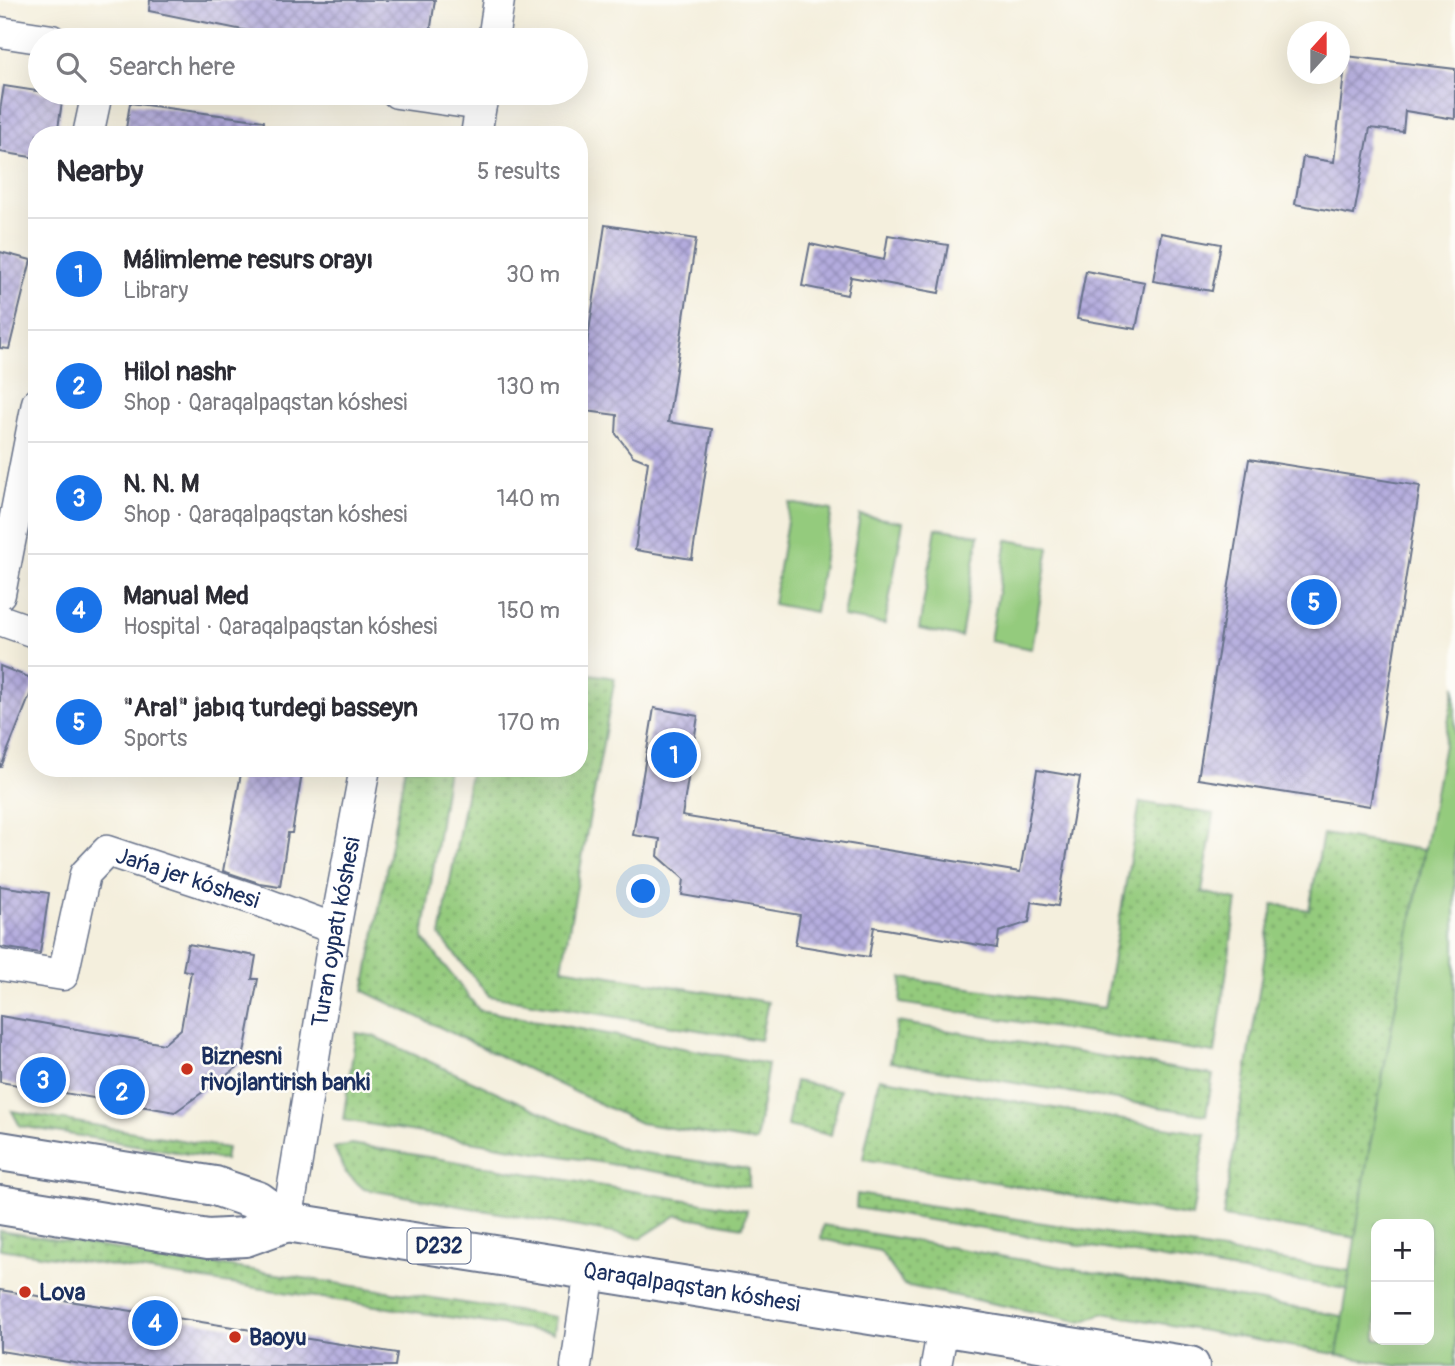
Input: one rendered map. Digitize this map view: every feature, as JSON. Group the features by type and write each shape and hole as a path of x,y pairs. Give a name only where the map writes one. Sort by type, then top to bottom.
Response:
{"main road":[{"name":"Qaraqalpaqstan kóshesi","path":"0,1150 215,1186 258,1201 287,1222 1190,1366"},
{"name":"Qaraqalpaqstan kóshesi","path":"0,1205 208,1239 245,1237 287,1222"}],"street":[{"path":"495,28 499,0"},
{"path":"0,32 28,36"},
{"path":"91,126 95,105"},
{"path":"478,126 481,105"},
{"path":"0,594 28,449"},
{"path":"0,620 28,630"},
{"name":"Turan oypatı kóshesi","path":"287,1222 335,929 363,777"},
{"name":"Jańa jer kóshesi","path":"0,965 63,975 85,874 107,851 260,901 335,929"},
{"path":"576,1366 590,1270"},
{"path":"936,1366 943,1327"}],"green space":[{"path":"790,503 832,510 815,612 773,604"},
{"path":"860,515 903,522 885,624 843,617"},
{"path":"936,528 979,535 961,637 919,629"},
{"path":"1007,540 1049,547 1032,649 990,641"},
{"path":"588,674 615,678 562,968 768,1002 760,1040 489,996 440,936 469,777 588,777"},
{"path":"1455,685 1455,1366 1398,1366 1337,1355 1368,1156"},
{"path":"403,777 447,777 423,938 479,1010 768,1064 756,1142 640,1123 364,991"},
{"path":"1140,802 1214,814 1202,892 1237,900 1215,1053 900,1003 902,978 1104,1008"},
{"path":"1323,834 1424,850 1369,1156 1430,1219 1371,1219 1371,1240 1223,1217 1273,904 1309,910"},
{"path":"897,1022 1213,1075 1206,1115 890,1062"},
{"path":"356,1033 373,1036 625,1150 749,1169 749,1187 343,1120"},
{"path":"879,1078 1206,1134 1192,1217 863,1159"},
{"path":"795,1081 840,1090 831,1135 787,1126"},
{"path":"12,1111 227,1148 225,1160 20,1126"},
{"path":"351,1144 747,1210 743,1227 677,1215 641,1238 364,1189 346,1173 334,1148"},
{"path":"857,1194 1371,1274 1371,1293 856,1208"},
{"path":"1434,1223 1455,1245 1434,1228"},
{"path":"823,1225 1371,1321 1371,1345 1434,1345 1455,1366 1403,1366 1103,1313 1082,1322 904,1285 880,1251 821,1239"},
{"path":"0,1231 555,1317 553,1333 0,1249"}],"building":[{"path":"150,0 435,0 431,28 233,28 149,11"},
{"path":"1350,56 1455,69 1455,119 1405,111 1403,132 1370,128 1354,215 1295,204 1303,157 1334,162 1343,84 1350,84"},
{"path":"4,86 28,90 28,105 62,105 58,126 28,126 28,157 0,152 0,110"},
{"path":"130,105 264,121 264,126 126,126"},
{"path":"605,225 696,239 668,422 712,429 692,559 635,550 648,462 633,456 616,434 617,415 588,411 588,337"},
{"path":"1161,233 1221,244 1212,291 1153,281"},
{"path":"888,235 948,245 939,293 851,277 847,295 802,286 810,244 884,260"},
{"path":"0,252 28,259 28,272 9,349 0,348"},
{"path":"1086,271 1145,282 1136,329 1077,319"},
{"path":"1249,459 1420,486 1370,806 1198,779"},
{"path":"0,666 28,677 28,700 0,767"},
{"path":"654,708 698,716 682,816 1020,872 1037,770 1080,777 1058,906 1032,902 1029,922 999,932 997,948 874,927 869,957 795,945 800,915 682,895 684,879 658,856 660,839 633,835"},
{"path":"240,777 301,777 292,833 288,833 280,886 259,883 223,871"},
{"path":"0,886 49,893 40,953 0,947"},
{"path":"188,944 256,956 252,979 258,979 242,1064 175,1112 0,1082 0,1016 164,1044 181,1029 191,972 183,970"},
{"path":"0,1290 397,1353 395,1366 93,1366 0,1351"}],"place":[{"name":"\"Aral\" jabıq turdegi basseyn","path":"1314,602"},
{"name":"Málimleme resurs orayı","path":"674,755"},
{"name":"Biznesni rivojlantirish banki","path":"187,1069"},
{"name":"N. N. M","path":"43,1080"},
{"name":"Hilol nashr","path":"122,1092"},
{"name":"Lova","path":"25,1292"},
{"name":"Manual Med","path":"155,1323"},
{"name":"Baoyu","path":"235,1337"}]}
